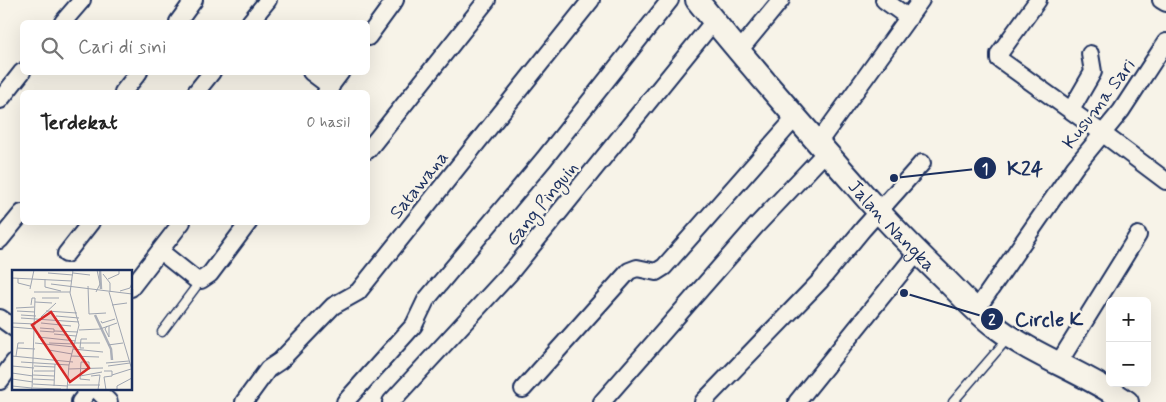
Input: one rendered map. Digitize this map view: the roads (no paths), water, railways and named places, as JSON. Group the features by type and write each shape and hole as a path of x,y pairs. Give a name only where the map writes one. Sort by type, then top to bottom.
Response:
{"main road":[{"name":"Jalan Nangka","path":"697,0 769,87 878,212 976,310 1010,336 1058,364 1100,385 1127,402"}],"street":[{"path":"66,20 82,0"},
{"path":"179,20 194,0"},
{"path":"252,20 268,0"},
{"path":"370,34 395,0"},
{"path":"370,147 487,0"},
{"name":"Satawana","path":"244,402 268,369 280,361 333,306 358,292 591,0"},
{"path":"345,402 414,325 426,300 544,159 670,0"},
{"path":"740,51 781,0"},
{"path":"884,0 909,18"},
{"path":"602,402 822,148 921,0"},
{"path":"1038,0 998,57 1166,181"},
{"path":"1161,0 1166,3"},
{"name":"Gang Pinguin","path":"391,402 510,272 714,21"},
{"name":"Kusuma Sari","path":"976,310 1075,167 1121,111 1166,42"},
{"path":"1071,110 1093,72 1090,54"},
{"path":"0,100 20,75"},
{"path":"125,90 137,75"},
{"path":"198,90 210,75"},
{"path":"315,75 328,90 339,75"},
{"path":"523,389 629,271 635,268 656,272 661,270 796,117"},
{"path":"703,402 821,280 922,163"},
{"path":"0,240 20,215"},
{"path":"66,254 89,225"},
{"path":"132,287 180,225"},
{"path":"160,251 196,280 201,280 210,274 247,225"},
{"path":"1058,364 1138,235"},
{"path":"797,402 917,253"},
{"path":"0,318 12,327"},
{"path":"0,381 12,365"},
{"path":"80,402 89,390"},
{"path":"97,390 109,402"}],"lane":[{"path":"162,332 201,280"},
{"path":"953,402 1010,336"}],"place":[{"name":"K24","path":"894,178"},
{"name":"Circle K","path":"904,293"}]}
